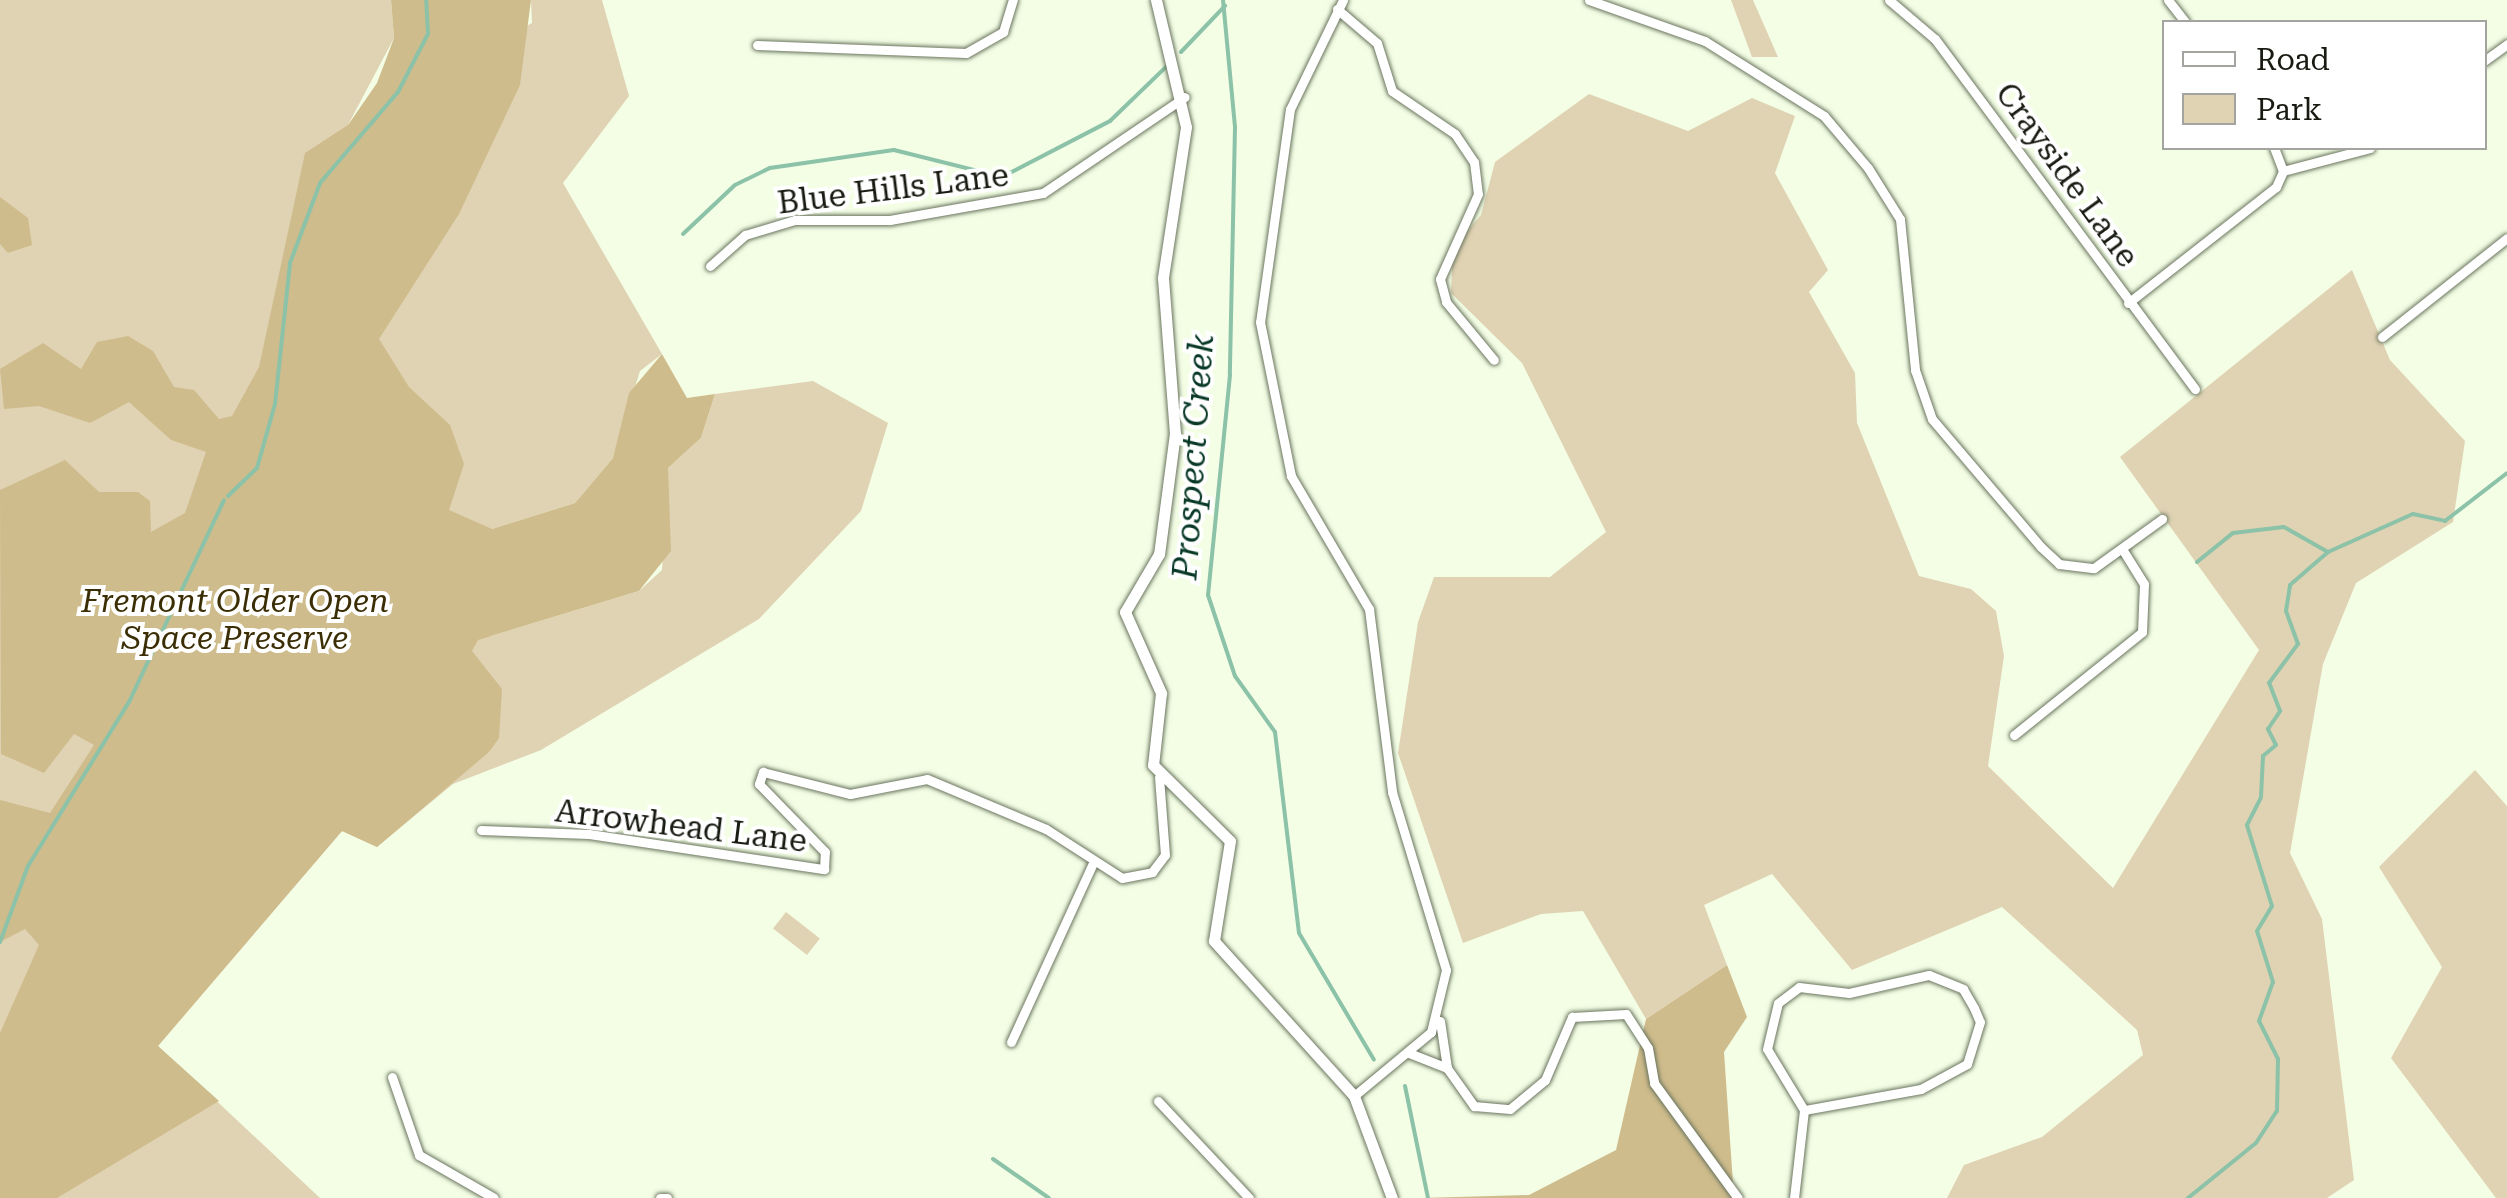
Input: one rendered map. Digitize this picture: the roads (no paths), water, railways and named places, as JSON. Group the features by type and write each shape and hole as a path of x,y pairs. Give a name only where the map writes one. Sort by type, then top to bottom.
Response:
{"street":[{"path":"758,45 966,53 1003,32 1013,0"},
{"path":"1156,0 1185,98 1163,278 1175,433 1158,554 1124,612 1161,693 1160,777 1230,842 1214,941 1354,1096 1392,1198"},
{"path":"1589,0 1705,41 1824,116 1900,218 1915,370 1946,442 2059,564 2094,568 2162,518"},
{"name":"Crayside Lane","path":"1889,0 1935,39 2195,389"},
{"path":"2168,0 2184,20"},
{"path":"1494,360 1446,302 1440,279 1478,194 1474,162 1454,134 1392,91 1376,44 1340,5 1290,109 1260,322 1291,476 1370,609 1392,792 1446,970 1440,1018 1447,1068 1474,1106 1510,1109 1545,1080 1572,1016 1626,1014 1665,1100 1738,1198"},
{"name":"Blue Hills Lane","path":"710,266 745,235 796,220 890,220 1043,193 1185,98"},
{"path":"2128,302 2276,187 2283,171 2275,150"},
{"path":"2283,171 2362,150"},
{"path":"2382,338 2507,238"},
{"path":"2014,735 2142,632 2144,584 2122,551"},
{"name":"Arrowhead Lane","path":"482,830 589,834 824,869 824,852 759,784 770,770 850,794 944,781 1046,829 1092,865 1122,878 1161,865 1168,821 1160,777"},
{"path":"1011,1042 1092,865"},
{"path":"1794,1198 1804,1110 1766,1042 1771,1012 1787,993 1849,992 1929,975 1963,990 1980,1022 1967,1064 1947,1081 1804,1110"},
{"path":"1354,1096 1409,1052 1440,1018"},
{"path":"1409,1052 1447,1068"},
{"path":"392,1077 419,1155 494,1198"},
{"path":"1158,1101 1250,1198"}],"waterway":[{"path":"228,496 257,468 275,404 290,263 320,183 398,92 428,34 426,0"},
{"name":"Prospect Creek","path":"1223,0 1235,127 1230,375 1208,595 1235,676 1275,732 1299,933 1374,1060"},
{"path":"1181,52 1225,6"},
{"path":"683,234 735,185 770,168 894,150 1002,177 1110,121 1167,66"},
{"path":"2188,1198 2256,1143 2277,1111 2278,1059 2259,1021 2273,982 2257,931 2272,906 2247,825 2261,797 2263,756 2276,745 2268,729 2280,711 2269,683 2298,644 2286,611 2290,585 2328,552 2413,514 2445,521 2507,473"},
{"path":"0,942 28,866 129,702 224,500"},
{"path":"2197,562 2233,533 2284,527 2328,552"},
{"name":"Prospect Creek","path":"1405,1086 1428,1198"},
{"path":"993,1159 1049,1198"}],"park label":[{"name":"Fremont Older Open Space Preserve","path":"235,620"}]}
